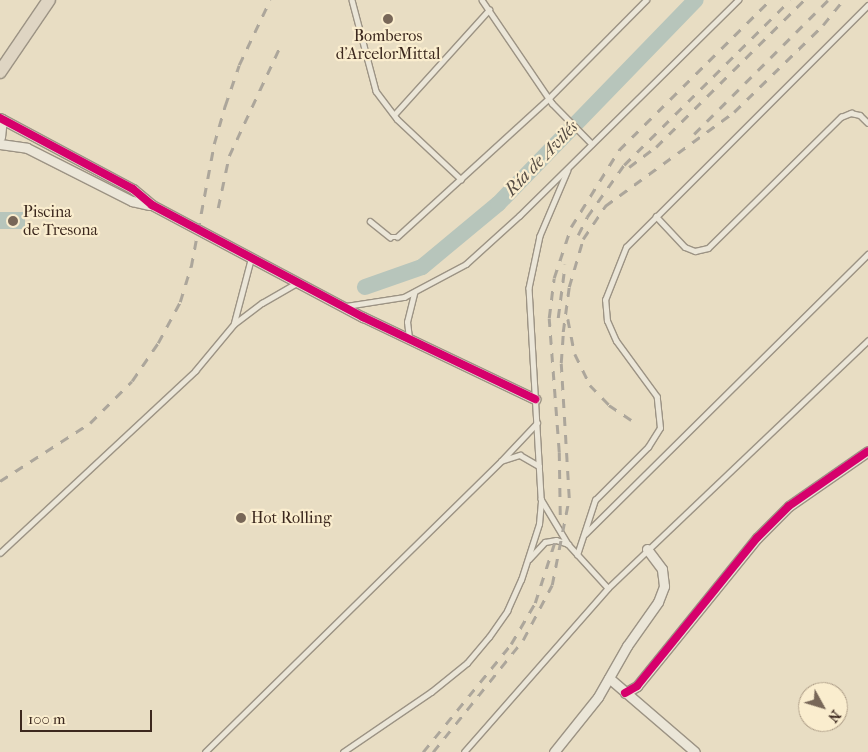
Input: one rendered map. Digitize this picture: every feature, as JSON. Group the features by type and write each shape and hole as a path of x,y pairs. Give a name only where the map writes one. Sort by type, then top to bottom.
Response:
{"main road":[{"path":"0,72 49,0"}],"street":[{"path":"0,137 1,119 133,189 152,206"},
{"path":"0,144 27,148 132,200 152,206 343,306 535,399"},
{"path":"625,693 637,686 776,518 806,492 868,452"},
{"path":"554,752 609,678 627,646 658,602 664,586 662,569 647,549"},
{"path":"609,678 695,752"}],"lane":[{"path":"352,0 376,91 394,115 461,179"},
{"path":"482,0 551,100 592,144"},
{"path":"370,221 390,237 397,237 551,100 646,0"},
{"path":"343,306 371,304 414,293 466,264 572,164 738,0"},
{"path":"577,555 595,500 648,447 660,428 657,397 616,342 607,321 605,300 626,247 868,5"},
{"path":"394,115 489,10"},
{"path":"656,216 685,247 696,251 708,248 841,117 851,113 860,115 868,123"},
{"path":"343,752 403,714 467,663 507,611 528,560 539,524 541,499 528,288 540,236 556,192 572,164"},
{"path":"583,536 868,254"},
{"path":"234,324 251,258"},
{"path":"0,553 195,370 234,324 262,303 298,282"},
{"path":"410,339 407,322 414,293"},
{"path":"464,752 608,588 647,549 792,415 868,340"},
{"path":"205,752 501,461 537,423"},
{"path":"501,461 520,455 539,466"},
{"path":"541,499 568,544 608,588"},
{"path":"528,560 545,542 556,540 568,544"}],"shaded area":[{"name":"Piscina de Tresona","path":"0,212 25,212 25,229 0,229"}],"waterway":[{"name":"Ría de Avilés","path":"365,287 422,267 498,204 696,0"}],"railway":[{"path":"0,481 90,423 132,381 158,343 180,302 191,267 214,144 225,106 239,65 270,0"},
{"path":"560,515 559,452 549,318 554,278 571,227 619,150 770,0"},
{"path":"578,235 587,217 624,165 790,0"},
{"path":"629,167 656,147 804,0"},
{"path":"694,134 828,0"},
{"path":"433,752 523,640 552,585 569,498 561,363 563,332 569,287 583,239 605,206 734,112 823,25 843,0"},
{"path":"218,208 229,156 279,49"},
{"path":"558,318 565,264"},
{"path":"568,319 575,354 590,385 609,405 631,420"},
{"path":"423,752 511,644 535,603 557,535"}],"cycle path":[{"path":"0,118 133,189 152,205 363,317 535,399"},
{"path":"625,693 637,686 757,538 789,506 868,451"}],"place":[{"name":"Bomberos d'ArcelorMittal","path":"388,19"},
{"name":"Piscina de Tresona","path":"13,221"},
{"name":"Hot Rolling","path":"241,518"}]}
